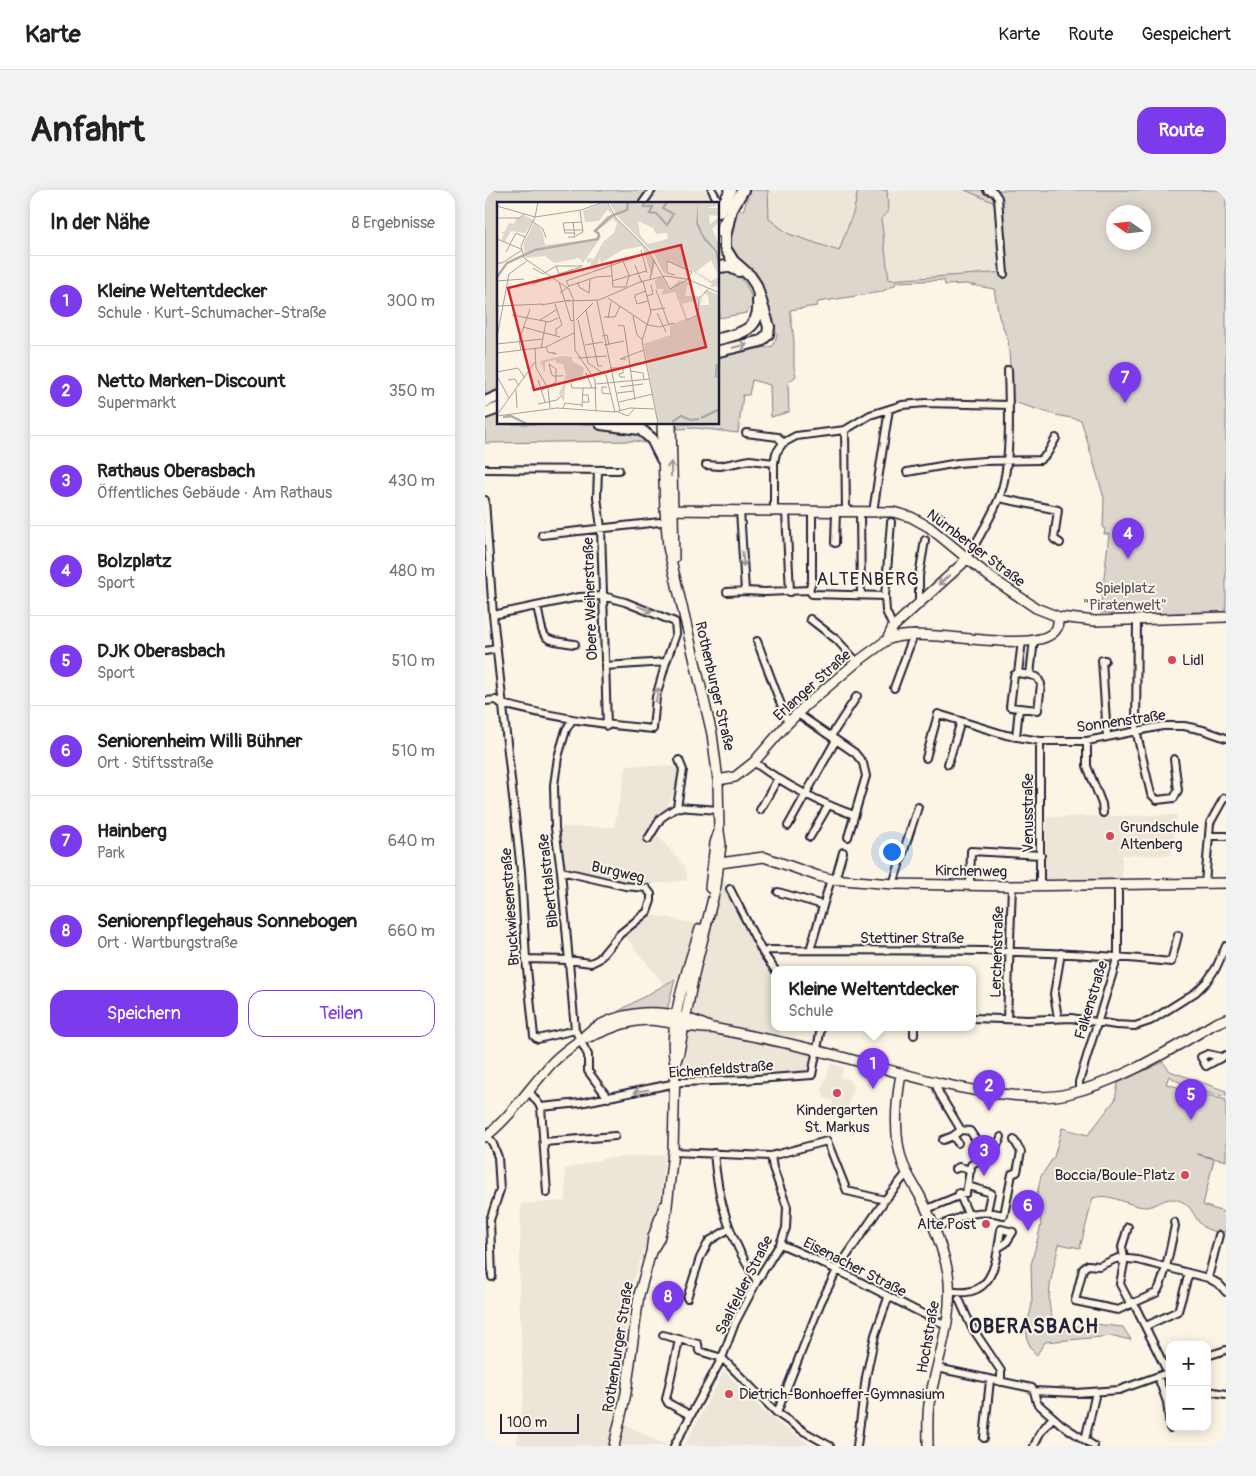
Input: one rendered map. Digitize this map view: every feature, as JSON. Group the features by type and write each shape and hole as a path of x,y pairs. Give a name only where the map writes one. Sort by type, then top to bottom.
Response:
{"main road":[{"path":"720,351 761,341 768,334 769,327 756,285 750,276 733,261 725,248 721,206 731,190"},
{"path":"721,206 743,190"},
{"path":"720,267 729,266 742,272 753,284 758,300 758,312 753,324 738,335 720,339"},
{"path":"485,402 497,397"},
{"path":"485,413 497,409"},
{"path":"609,425 640,429 649,436 662,459"}],"street":[{"path":"643,202 652,190"},
{"path":"712,190 719,202"},
{"path":"987,190 994,192 999,198 1004,274"},
{"path":"720,219 721,206"},
{"path":"887,640 893,626 962,564 972,550 999,498 1007,460 1008,370"},
{"path":"774,512 774,463 776,454 783,443 796,436 845,430 871,415 902,405 921,403 1009,405"},
{"path":"873,512 889,409"},
{"name":"Rothenburger Straße","path":"662,425 662,459 669,510"},
{"name":"Rothenburger Straße","path":"614,1446 626,1393 639,1295 651,1252 653,1237 666,1202 673,1152 673,1084 675,1064 672,1051 694,974 720,863 721,845 715,753 708,711 668,547 671,425"},
{"path":"845,430 846,512"},
{"path":"746,433 778,437 783,443"},
{"path":"907,472 958,463 1040,460 1044,458 1056,438"},
{"path":"705,465 720,466 750,460 774,463"},
{"path":"485,469 619,470"},
{"name":"Obere Weiherstraße","path":"598,471 597,497 601,528 607,726"},
{"path":"999,498 1058,510 1054,539 1059,543"},
{"name":"Bruckwiesenstraße","path":"485,500 489,589 521,871 526,959 534,1036 537,1039 575,1030"},
{"name":"Nürnberger Straße","path":"669,510 893,512 911,517 929,527 1025,602 1046,613 1059,617 1095,621 1226,617"},
{"path":"740,510 745,591"},
{"path":"786,512 789,592"},
{"path":"809,590 812,581 812,512"},
{"path":"835,543 836,512"},
{"path":"860,513 861,595"},
{"path":"542,535 669,520"},
{"path":"891,522 885,596 886,611 893,626"},
{"path":"919,601 919,576 925,540"},
{"path":"727,592 789,592 809,590"},
{"path":"809,590 812,594 885,596"},
{"path":"485,701 496,700 502,704 572,720 607,726 653,730 656,697 676,634 675,622 625,602 603,596 579,597 493,615"},
{"path":"537,606 543,636 549,640 575,644"},
{"path":"887,640 896,635 914,634 1002,642 1022,641 1048,636 1057,628 1059,617"},
{"path":"810,619 837,640 857,662"},
{"path":"1137,620 1136,730 1151,794 1157,800 1174,798 1178,790 1174,759"},
{"path":"894,688 914,634"},
{"path":"1030,674 1034,639"},
{"name":"Erlanger Straße","path":"718,780 735,777 754,762 788,723 857,662 887,640"},
{"path":"757,641 788,723"},
{"path":"1018,673 1037,677 1041,684 1038,710 1010,707 1014,675 1018,673 1022,641"},
{"path":"485,651 496,649"},
{"path":"1105,660 1102,660 1107,737"},
{"path":"605,666 666,662"},
{"path":"787,826 857,696"},
{"path":"1016,737 1019,708"},
{"path":"798,714 855,753 863,763 866,776 848,837"},
{"name":"Sonnenstraße","path":"926,758 938,714 1016,737 1040,741 1087,741 1162,726 1184,726 1226,738"},
{"name":"Biberttalstraße","path":"572,720 566,730 558,757 554,785 554,814 575,1030 580,1040"},
{"path":"948,764 961,722"},
{"name":"Venusstraße","path":"1040,741 1040,885"},
{"path":"1087,741 1087,766 1102,804 1103,813"},
{"path":"677,807 683,770 679,760"},
{"path":"754,762 777,780 805,795 854,815"},
{"path":"760,810 777,780"},
{"path":"1205,884 1210,823 1224,798 1226,798"},
{"path":"811,837 829,806"},
{"path":"648,839 661,818 677,807 719,810"},
{"path":"893,884 918,807"},
{"name":"Rothenburger Straße","path":"680,1021 688,966 705,911 714,863 715,843 719,831"},
{"path":"1209,836 1226,836"},
{"path":"969,885 971,851 1041,854"},
{"path":"810,950 823,905 843,852"},
{"name":"Kirchenweg","path":"720,863 764,857 833,880 893,884 1013,886 1226,883"},
{"name":"Burgweg","path":"561,871 625,886 646,888 651,894 651,901 647,912 620,934 599,959 591,963 568,960"},
{"name":"Falkenstraße","path":"1079,1090 1079,1082 1118,956 1118,885"},
{"name":"Lerchenstraße","path":"1007,1019 1013,886"},
{"path":"730,889 772,966"},
{"path":"779,892 823,905"},
{"name":"Stettiner Straße","path":"763,952 768,950 810,950 1061,953 1118,956 1171,962 1178,935"},
{"path":"976,1018 1028,1020 1071,1018 1133,1026 1150,1021 1196,992 1216,968 1226,946"},
{"path":"1058,1018 1054,994 1061,953"},
{"path":"526,959 568,960"},
{"path":"492,1277 488,1217 499,1190 498,1157 493,1144 486,1136 503,1120 553,1062 580,1040 627,1022 647,1020 680,1021 700,1029 712,1028 816,1050 935,1083 983,1092 1025,1096 1059,1095 1109,1081 1136,1069 1226,1019"},
{"path":"816,1050 820,1031"},
{"path":"580,1040 588,1055 588,1071 608,1098"},
{"name":"Eichenfeldstraße","path":"541,1107 580,1103 684,1082 812,1075 816,1050"},
{"name":"Hochstraße","path":"901,1074 897,1095 897,1128 902,1159 907,1173 927,1209 948,1272 949,1291 946,1325 929,1406 928,1446"},
{"path":"935,1083 961,1130"},
{"path":"529,1091 541,1107 547,1193"},
{"path":"943,1140 961,1130 970,1131 987,1155"},
{"path":"544,1142 615,1136"},
{"path":"953,1136 958,1143"},
{"path":"927,1209 959,1194 966,1193 971,1165 999,1145 1001,1137"},
{"path":"949,1291 967,1292 978,1289 988,1282 998,1248 1013,1174 1017,1172 1021,1152 1014,1140"},
{"path":"673,1152 771,1156 827,1141 847,1191 885,1200"},
{"path":"714,1153 715,1174 729,1229 742,1257 757,1281"},
{"name":"Saalfelder Straße","path":"674,1446 721,1358 735,1323 787,1228 787,1208 773,1168 771,1156"},
{"path":"955,1169 959,1167 971,1170"},
{"path":"777,1413 821,1302 837,1270 885,1200 907,1173"},
{"path":"968,1186 991,1193 987,1212"},
{"path":"959,1194 968,1214"},
{"path":"934,1228 968,1214 987,1212 1004,1216"},
{"path":"1174,1222 1175,1226 1165,1268 1160,1289 1156,1293 1118,1310 1075,1301 1083,1269 1088,1265 1099,1266 1121,1258 1165,1268 1189,1273 1208,1278 1219,1284 1226,1292"},
{"path":"1128,1227 1121,1258 1124,1262 1120,1284 1129,1301 1133,1302 1166,1367"},
{"path":"687,1298 700,1258 709,1240 729,1229"},
{"path":"998,1248 1007,1243 1013,1232 1001,1229"},
{"path":"1208,1278 1219,1235"},
{"name":"Eisenacher Straße","path":"779,1244 807,1255 888,1298 946,1325"},
{"path":"1146,1326 1178,1311 1189,1273"},
{"path":"857,1446 866,1377 875,1335 888,1298"},
{"path":"959,1299 971,1326 1001,1371 1001,1382"},
{"path":"663,1335 698,1344 699,1351 721,1358 777,1413 830,1446"},
{"path":"679,1340 666,1398 668,1404 690,1415"},
{"path":"1211,1355 1226,1350"},
{"path":"937,1368 1032,1388 1034,1391 1075,1393 1124,1389 1166,1374"},
{"path":"1158,1377 1166,1397"},
{"path":"984,1438 990,1380"},
{"path":"1034,1391 1037,1403 1053,1417 1094,1446"},
{"path":"1085,1440 1096,1392"},
{"path":"1211,1392 1226,1394"},
{"path":"1034,1446 1040,1433 1053,1417"}],"shaded area":[{"path":"650,190 724,190 716,202 641,202"},
{"path":"768,190 858,190 854,210 839,251 789,234 769,219"},
{"path":"887,190 1004,190 1009,272 889,280 881,219 888,211"},
{"path":"627,765 684,767 656,834 684,866 688,880 631,885 563,870 561,827 614,827"},
{"name":"Grundschule Altenberg","path":"1177,815 1171,855 1122,855 1122,881 1045,882 1047,817"},
{"path":"721,875 771,969 771,1031 780,1031 780,1041 814,1049 811,1074 679,1081 688,1013 696,974 664,984 623,934 646,915 704,926"},
{"name":"Kindergarten St. Markus","path":"831,1064 844,1067 841,1077 849,1079 854,1086 846,1113 832,1109 833,1101 824,1098 822,1088"},
{"path":"665,1155 660,1201 632,1285 612,1420 668,1446 516,1446 524,1396 519,1295 521,1204 566,1201 565,1169 607,1158"},
{"name":"Dietrich-Bonhoeffer-Gymnasium","path":"724,1371 771,1418 812,1446 684,1446"}],"green space":[{"path":"485,190 650,190 641,202 497,202 497,392 485,398"},
{"name":"Spielplatz \"Piratenwelt\"","path":"750,190 768,190 769,219 789,234 839,251 854,210 858,190 887,190 888,211 881,219 889,280 1007,272 1006,237 998,208 994,206 995,203 965,190 1226,190 1226,613 1193,612 1147,615 1147,613 1100,613 1109,534 1104,534 1104,498 1081,420 1056,415 1013,402 1008,340 999,317 994,289 966,284 945,285 944,280 896,282 895,285 881,292 818,302 817,306 790,310 796,376 788,383 789,412 771,417 770,385 752,380 749,395 743,395 738,433 696,428 677,429 679,425 720,425 720,356 773,346 777,335 764,296 730,255 729,226 739,209 743,211"},
{"path":"720,272 730,272 744,282 750,293 753,305 746,313 720,318"},
{"path":"497,415 497,425 593,425 598,429 642,436 650,444 635,441 485,443 485,419"},
{"path":"675,979 667,1011 619,1015 617,1012"},
{"path":"1163,1062 1170,1071 1226,1091 1226,1097 1203,1092 1169,1076 1166,1084 1226,1100 1226,1161 1197,1154 1214,1159 1203,1205 1226,1213 1226,1232 1207,1229 1201,1225 1190,1208 1178,1200 1169,1199 1153,1206 1145,1207 1113,1198 1093,1198 1080,1248 1059,1244 1050,1289 1050,1311 1060,1329 1072,1329 1084,1323 1123,1327 1131,1340 1113,1336 1045,1342 1036,1356 1028,1342 1026,1328 1032,1305 1031,1265 1041,1225 1037,1194 1041,1176 1054,1157 1062,1128 1088,1135 1115,1100 1118,1083"}],"place":[{"name":"Hainberg","path":"1125,403"},
{"name":"Bolzplatz","path":"1128,559"},
{"name":"Lidl","path":"1172,660"},
{"name":"Grundschule Altenberg","path":"1110,836"},
{"name":"Kleine Weltentdecker","path":"873,1089"},
{"name":"Kindergarten St. Markus","path":"837,1093"},
{"name":"Netto Marken-Discount","path":"989,1111"},
{"name":"DJK Oberasbach","path":"1191,1120"},
{"name":"Boccia/Boule-Platz","path":"1185,1175"},
{"name":"Rathaus Oberasbach","path":"984,1176"},
{"name":"Alte Post","path":"986,1224"},
{"name":"Seniorenheim Willi Bühner","path":"1028,1231"},
{"name":"Seniorenpflegehaus Sonnebogen","path":"668,1322"},
{"name":"Dietrich-Bonhoeffer-Gymnasium","path":"729,1394"}],"district":[{"name":"ALTENBERG","path":"868,579"},
{"name":"OBERASBACH","path":"1034,1326"}]}
